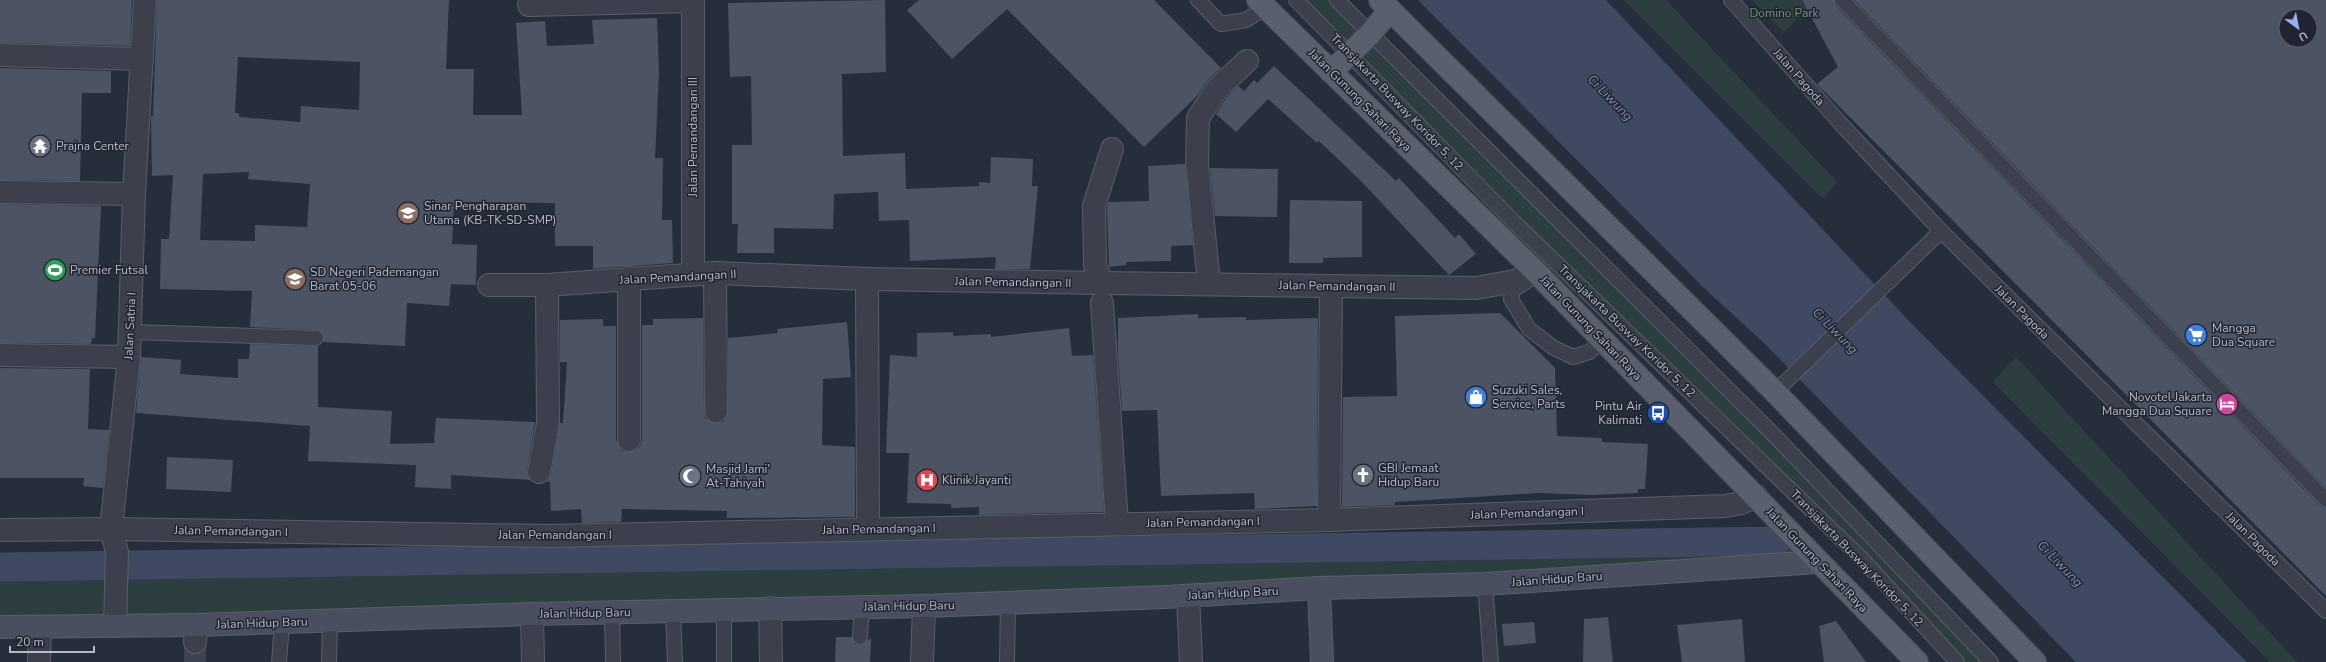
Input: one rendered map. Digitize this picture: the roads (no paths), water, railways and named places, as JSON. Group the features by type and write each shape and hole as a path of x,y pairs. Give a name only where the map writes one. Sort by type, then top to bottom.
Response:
{"main road":[{"name":"Jalan Gunung Sahari Raya","path":"1262,4 1537,273 1917,662"},
{"path":"1332,72 1370,34 1385,5 1775,392 2035,662"}],"street":[{"name":"Jalan Satria I","path":"115,623 117,552 111,529 131,332 134,194 145,0"},
{"path":"529,5 693,1"},
{"name":"Jalan Pemandangan III","path":"693,1 693,274"},
{"path":"0,55 142,59"},
{"path":"1209,284 1197,163 1198,118 1217,89 1248,61"},
{"path":"1112,150 1094,206 1095,265 1102,293 1117,524"},
{"path":"0,192 134,194"},
{"path":"715,273 716,411"},
{"name":"Jalan Pemandangan II","path":"489,284 546,285 715,273 867,279 1102,293 1209,284 1476,288 1515,281 1537,273"},
{"path":"629,278 629,440"},
{"path":"867,279 868,529"},
{"path":"539,472 548,423 546,285"},
{"path":"1329,520 1331,286"},
{"path":"0,355 129,357"},
{"name":"Jalan Pemandangan I","path":"0,530 111,529 549,536 1329,520 1725,506 1741,503 1756,496"},
{"name":"Jalan Hidup Baru","path":"0,627 40,627 115,623 196,634 282,622 770,608 924,606 1188,596 1319,588 1485,584 1818,562"},
{"path":"1319,588 1322,662"},
{"path":"1188,596 1191,662"},
{"path":"922,662 924,606"},
{"path":"770,608 771,662"},
{"path":"532,614 533,662"},
{"path":"39,662 40,627"}],"lane":[{"path":"1198,0 1221,24 1246,20 1262,4"},
{"name":"Transjakarta Busway Koridor 5, 12","path":"1296,0 1515,223 1861,558 1957,662"},
{"name":"Transjakarta Busway Koridor 5, 12","path":"1337,0 1776,437 1991,662"},
{"name":"Jalan Pagoda","path":"1731,0 1841,124 1942,231 2326,611"},
{"path":"1842,0 2326,500"},
{"path":"1775,392 1942,231"},
{"path":"1537,273 1513,290 1511,299 1529,329 1554,348 1573,357 1589,352 1604,341"},
{"path":"131,332 316,338"},
{"path":"1485,584 1491,662"},
{"path":"1007,662 1008,603"},
{"path":"860,637 862,607"},
{"path":"724,610 724,662"},
{"path":"673,611 674,662"},
{"path":"612,612 614,662"},
{"path":"329,662 330,621"},
{"path":"280,662 282,622"}],"water":[{"name":"Ci Liwung","path":"1418,0 1606,0 1912,324 2247,662 2076,662 1764,343 1703,287"}],"waterway":[{"path":"0,567 1777,541"}],"tunnel":[{"path":"195,642 195,662"}],"place":[{"name":"Prajna Center","path":"40,146"},
{"name":"Sinar Pengharapan Utama (KB-TK-SD-SMP)","path":"408,213"},
{"name":"Premier Futsal","path":"55,270"},
{"name":"SD Negeri Pademangan Barat 05-06","path":"295,279"},
{"name":"Mangga Dua Square","path":"2196,335"},
{"name":"Suzuki Sales, Service, Parts","path":"1476,397"},
{"name":"Novotel Jakarta Mangga Dua Square","path":"2227,404"},
{"name":"Pintu Air Kalimati","path":"1658,413"},
{"name":"GBI Jemaat Hidup Baru","path":"1363,475"},
{"name":"Masjid Jami' At-Tahiyah","path":"690,476"},
{"name":"Klinik Jayanti","path":"927,480"}],"park label":[{"name":"Domino Park","path":"1784,13"}]}
